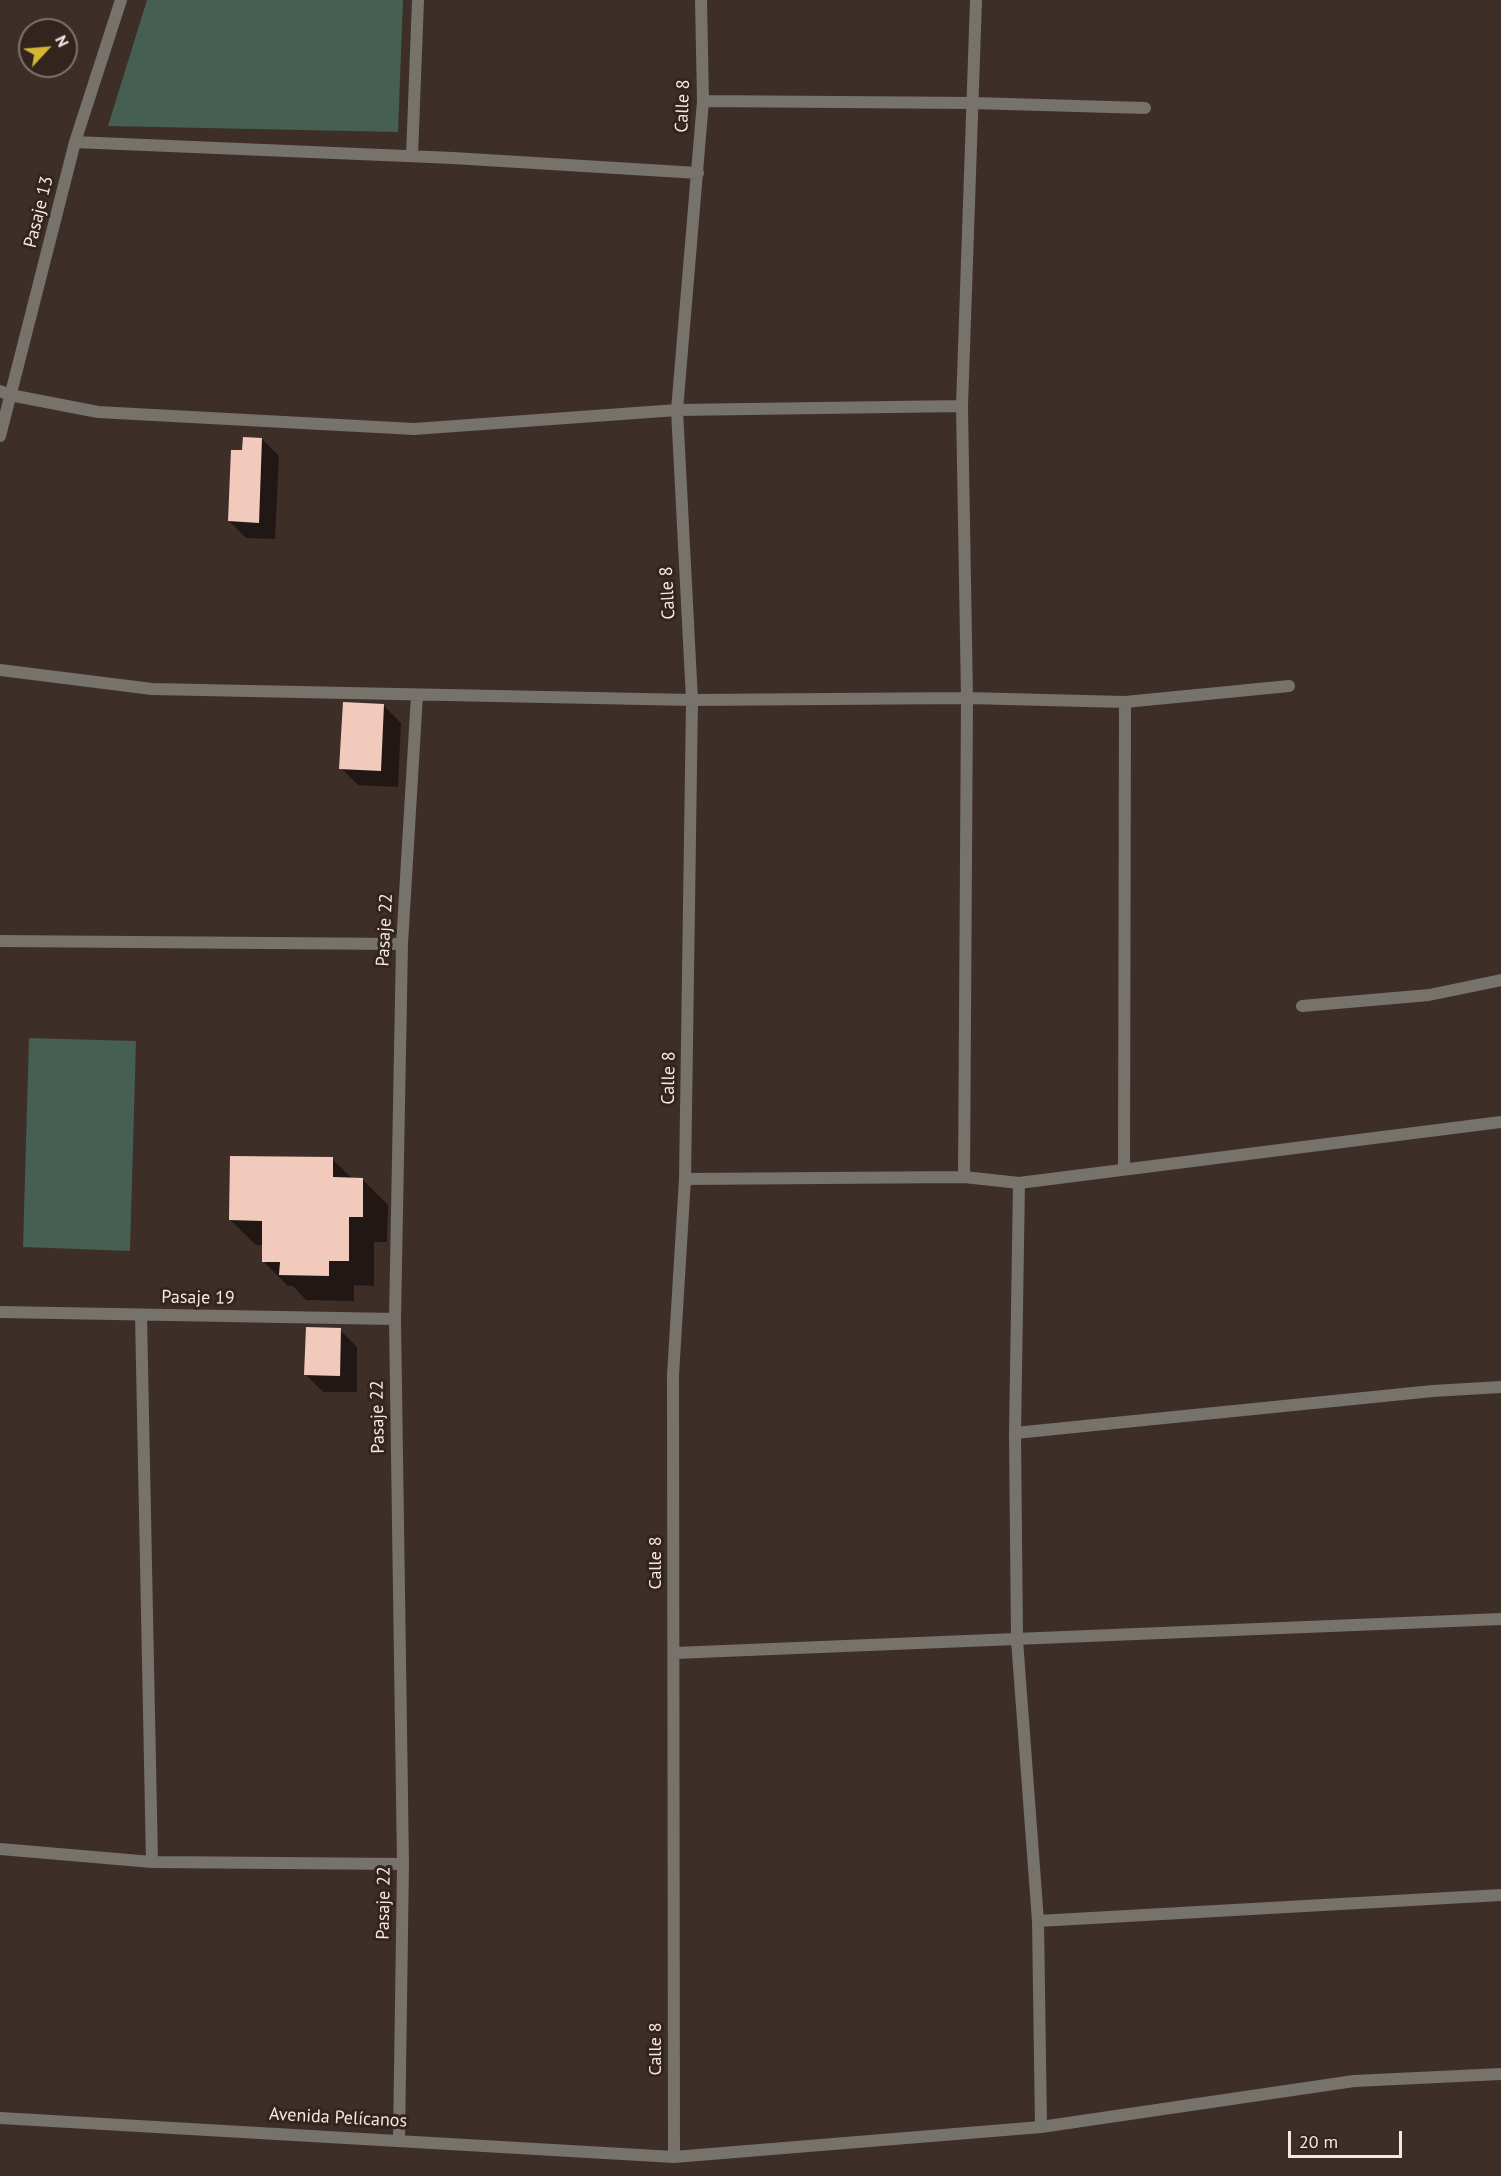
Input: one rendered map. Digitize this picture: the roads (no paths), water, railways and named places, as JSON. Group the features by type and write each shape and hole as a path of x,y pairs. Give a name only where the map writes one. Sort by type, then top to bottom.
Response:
{"street":[{"name":"Pasaje 13","path":"0,436 5,393 75,142 121,0"},
{"path":"412,156 418,0"},
{"name":"Calle 8","path":"674,2157 673,1375 685,1179 692,700 677,410 703,101 701,0"},
{"path":"964,1177 968,698 962,406 976,0"},
{"path":"703,101 973,103 1145,108"},
{"path":"75,142 412,156 698,173"},
{"path":"5,393 98,412 414,429 677,410 962,406"},
{"path":"0,670 152,689 692,700 968,698 1125,702 1289,686"},
{"name":"Pasaje 22","path":"399,2140 402,1864 395,1319 402,944 417,695"},
{"path":"1124,1169 1125,702"},
{"path":"0,941 402,944"},
{"path":"1302,1006 1429,995 1501,980"},
{"path":"685,1179 964,1177 1019,1184 1501,1122"},
{"path":"1019,1184 1015,1433 1017,1640 1038,1921 1041,2127"},
{"name":"Pasaje 19","path":"0,1312 395,1319"},
{"path":"141,1315 152,1862"},
{"path":"1015,1433 1501,1387"},
{"path":"675,1653 1501,1619"},
{"path":"0,1849 152,1862 402,1864"},
{"path":"1038,1921 1501,1895"},
{"name":"Avenida Pelícanos","path":"0,2118 674,2157 1041,2127 1354,2081 1501,2074"}]}
